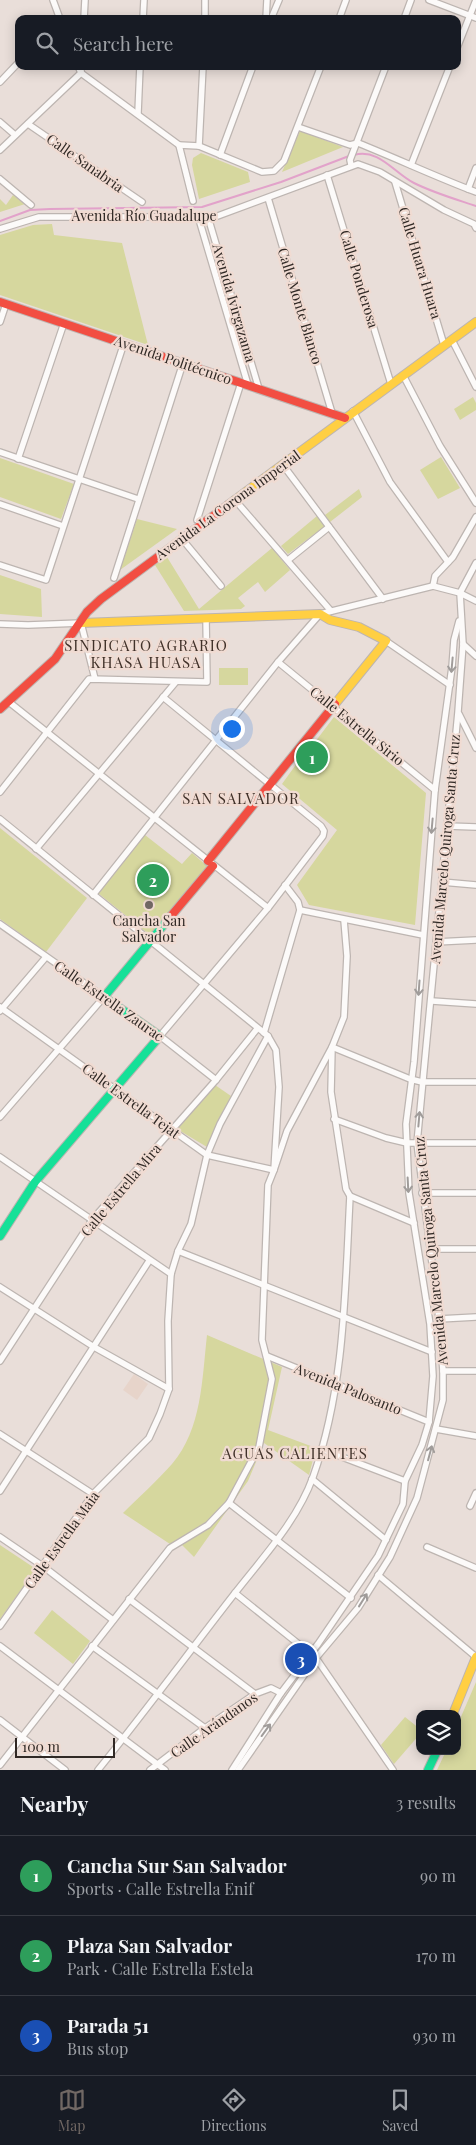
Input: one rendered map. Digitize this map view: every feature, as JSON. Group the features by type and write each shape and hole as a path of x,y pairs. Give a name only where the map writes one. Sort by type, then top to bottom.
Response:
{"street":[{"path":"52,0 58,15"},
{"path":"84,15 85,0"},
{"path":"143,15 144,0"},
{"path":"205,0 205,15"},
{"path":"266,15 267,0"},
{"path":"273,15 279,0"},
{"path":"340,15 346,0"},
{"path":"405,15 411,0"},
{"path":"429,0 473,16"},
{"path":"461,40 473,16 476,0"},
{"path":"0,82 15,66"},
{"path":"80,70 81,73 138,113 179,145 199,146 262,172 274,171 284,161 319,70"},
{"path":"138,113 140,70"},
{"path":"199,146 203,70"},
{"path":"220,155 252,70"},
{"path":"385,70 351,162 370,167 475,226"},
{"path":"411,165 448,70"},
{"path":"0,150 81,73"},
{"path":"0,122 15,135"},
{"name":"Calle Sanabria","path":"28,124 142,202"},
{"path":"298,127 350,145 358,143 411,165 421,172 476,192"},
{"path":"179,145 193,201"},
{"name":"Avenida Río Guadalupe","path":"0,229 39,217 208,217 224,215 327,175 351,162"},
{"path":"468,189 476,168"},
{"name":"Calle Ponderosa","path":"327,175 391,384"},
{"path":"0,179 31,205"},
{"name":"Calle Huara Huara","path":"395,181 444,345"},
{"name":"Calle Monte Blanco","path":"268,198 332,414"},
{"name":"Avenida Ivirgazama","path":"198,216 244,384"},
{"name":"Avenida Ivirgazama","path":"208,217 259,389"},
{"path":"0,322 3,303"},
{"name":"Avenida Politécnico","path":"3,303 345,418"},
{"name":"Avenida La Corona Imperial","path":"0,709 55,659 87,612 101,598 476,322"},
{"path":"18,459 64,323"},
{"path":"452,340 476,387"},
{"path":"0,564 46,580 124,343"},
{"path":"114,578 183,363"},
{"path":"403,375 440,446 476,503"},
{"path":"197,520 244,384"},
{"path":"353,412 390,482 448,562"},
{"path":"0,452 138,499"},
{"path":"283,465 383,599"},
{"path":"235,500 331,611"},
{"path":"0,504 63,526"},
{"path":"433,586 434,576 448,562 476,517"},
{"path":"288,560 329,527"},
{"path":"182,538 221,586"},
{"name":"Avenida Marcelo Quiroga Santa Cruz","path":"238,1770 316,1658 358,1608 393,1550 417,1498 443,1400 444,1371 417,1143 458,712 463,644 460,593 476,563"},
{"path":"0,624 28,625 320,614 433,586 460,593 476,601"},
{"path":"320,614 331,620 349,623 368,630 450,685"},
{"path":"93,895 278,662 320,614"},
{"name":"Avenida Marcelo Quiroga Santa Cruz","path":"232,1770 280,1692 351,1598 386,1540 403,1504 405,1481 422,1444 429,1422 432,1352 430,1324 408,1193 406,1124 410,1079 414,1062 435,790 450,685 454,640 460,617"},
{"path":"0,792 89,679 207,682 206,618"},
{"path":"81,623 95,679"},
{"path":"0,1117 151,941 332,705 386,641"},
{"path":"463,644 476,656"},
{"name":"Calle Estrella Sirio","path":"278,662 435,790"},
{"path":"36,849 100,775 175,682"},
{"path":"1,1231 35,1182 204,986 268,908 324,831 321,826 271,784 163,697"},
{"path":"9,702 210,864 268,908"},
{"path":"458,712 462,724 476,748"},
{"path":"0,819 257,1029 266,1034 276,1050 279,1087 274,1170"},
{"path":"448,826 476,827"},
{"path":"442,882 476,885"},
{"path":"285,885 298,902 300,910 423,935"},
{"name":"Calle Estrella Maia","path":"0,1626 44,1567 93,1494 149,1438 169,1389 168,1321 171,1274 178,1251 197,1206 207,1155 220,1124 266,1034 300,910"},
{"path":"0,1765 170,1548 208,1525 229,1503 259,1447 272,1379 262,1340 268,1184 287,1131 332,1047 344,1017 347,956 344,920"},
{"name":"Calle Estrella Zaurac","path":"0,924 160,1036 216,1080"},
{"path":"436,942 476,940"},
{"path":"1,1009 46,957"},
{"path":"432,1001 476,1004"},
{"name":"Calle Estrella Tejat","path":"1,1009 59,1048 171,1131 207,1155 274,1170"},
{"name":"Calle Estrella Mira","path":"0,1361 92,1220 216,1080 257,1029"},
{"path":"332,1047 410,1079 422,1082 476,1082"},
{"path":"98,1770 158,1695 235,1593 269,1553 300,1504 312,1479 337,1383 344,1317 350,1196 346,1189 334,1118 331,1092 332,1047"},
{"path":"334,1118 386,1138 407,1143 476,1143"},
{"path":"0,1157 149,1261 171,1274"},
{"path":"422,1194 476,1193"},
{"path":"350,1196 414,1223"},
{"path":"431,1249 476,1249"},
{"path":"178,1251 432,1352"},
{"path":"0,1491 149,1261"},
{"path":"0,1287 94,1347 169,1389"},
{"path":"438,1319 476,1317"},
{"name":"Avenida Palosanto","path":"267,1356 429,1422"},
{"path":"444,1371 476,1371"},
{"path":"436,1430 476,1436"},
{"path":"0,1434 93,1494"},
{"path":"321,1450 405,1481"},
{"path":"312,1479 386,1540"},
{"path":"470,1506 476,1493"},
{"path":"229,1503 351,1598"},
{"path":"0,1537 44,1567 113,1620"},
{"path":"428,1547 476,1568"},
{"path":"378,1575 476,1657 455,1710"},
{"path":"235,1593 316,1658 393,1770"},
{"path":"130,1598 255,1694"},
{"path":"0,1646 165,1770"},
{"path":"92,1646 205,1728"},
{"name":"Calle Arándanos","path":"150,1770 205,1728 255,1694 271,1688 280,1692"},
{"path":"0,1720 65,1770"},
{"path":"428,1770 435,1755"}],"shaded area":[{"path":"134,1374 148,1384 137,1400 123,1390"}],"green space":[{"path":"300,131 343,147 282,172"},
{"path":"201,153 248,172 250,182 199,199 192,165 193,158"},
{"path":"13,195 25,204 0,212 0,199 6,205"},
{"path":"52,224 54,235 122,243 148,345 0,295 0,235 33,225"},
{"path":"473,397 476,403 476,410 460,420 454,409"},
{"path":"441,457 460,488 438,499 420,470"},
{"path":"0,458 74,484 61,519 0,497"},
{"path":"359,489 362,497 330,522 325,515"},
{"path":"317,516 325,526 288,554 281,546"},
{"path":"137,519 177,529 120,570"},
{"path":"272,548 290,570 265,592 258,582 238,598 245,606 241,609 184,611 155,565 167,557 199,609"},
{"path":"0,575 41,589 42,617 0,614"},
{"path":"219,668 248,668 248,685 219,685"},
{"path":"334,717 426,793 415,925 309,905 297,885 337,830 282,784 313,741 315,742"},
{"path":"0,828 87,898 46,952 0,919"},
{"path":"145,835 182,864 192,853 207,866 151,936 98,893"},
{"path":"215,1085 231,1096 207,1147 177,1129"},
{"path":"207,1335 282,1367 268,1430 316,1448 309,1475 264,1443 248,1481 194,1557 177,1540 170,1544 123,1513 172,1464 182,1450 195,1419 199,1403"},
{"path":"0,1545 36,1569 0,1619"},
{"path":"52,1610 90,1641 73,1664 34,1633"},
{"path":"476,1682 476,1770 437,1770 444,1755 461,1755 461,1717"},
{"path":"405,1717 416,1726 416,1739 394,1764 381,1745"}],"waterway":[{"path":"354,155 363,154 379,158 414,183 476,206"},
{"path":"0,221 30,210 202,207 281,182 349,156"}],"traffic: fast":[{"path":"0,1236 35,1182 160,1036 104,997 171,916"},
{"path":"428,1770 435,1755"}],"traffic: slow":[{"path":"228,505 476,322"},
{"path":"81,623 320,614 330,620 359,627 386,641 335,704"},
{"path":"455,1710 476,1657"}],"traffic: jam":[{"path":"0,302 345,418"},
{"path":"0,709 55,659 87,612 101,599 228,505"},
{"path":"208,861 335,704"},
{"path":"171,916 213,866"}],"place":[{"name":"Cancha Sur San Salvador","path":"312,757"},
{"name":"Plaza San Salvador","path":"153,880"},
{"name":"Cancha San Salvador","path":"149,905"},
{"name":"Parada 51","path":"301,1659"}],"district":[{"name":"SINDICATO AGRARIO KHASA HUASA","path":"146,654"},
{"name":"SAN SALVADOR","path":"241,799"},
{"name":"AGUAS CALIENTES","path":"295,1454"}]}
